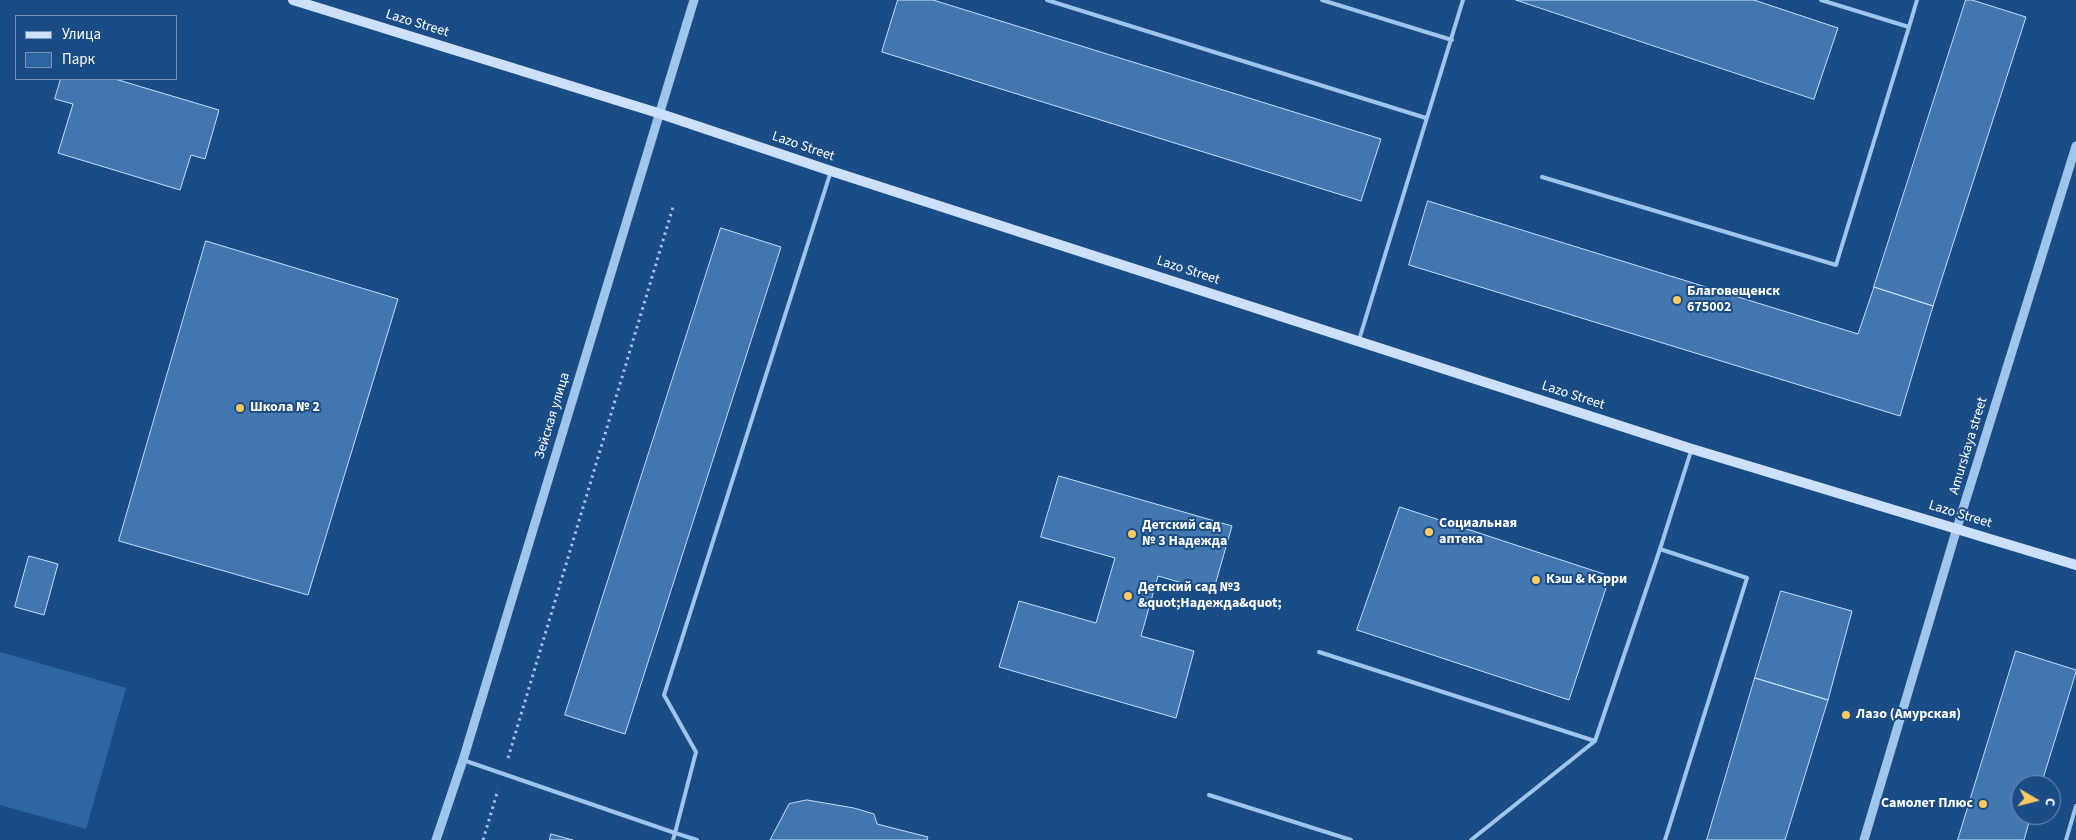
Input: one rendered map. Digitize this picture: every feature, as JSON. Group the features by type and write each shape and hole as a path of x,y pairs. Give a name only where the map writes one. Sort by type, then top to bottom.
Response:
{"main road":[{"name":"Lazo Street","path":"293,0 658,113 831,171 1692,448 2076,565"}],"street":[{"name":"Зейская улица","path":"436,840 463,760 658,113 694,0"},
{"name":"Amurskaya street","path":"1864,840 1957,528 2076,146"}],"lane":[{"path":"1047,0 1426,118"},
{"path":"1322,0 1452,40"},
{"path":"1358,341 1463,0"},
{"path":"1822,0 1909,28"},
{"path":"1542,177 1836,265 1917,0"},
{"path":"673,840 696,752 664,695 831,171"},
{"path":"1471,840 1595,741 1692,448"},
{"path":"1660,549 1747,578 1665,840"},
{"path":"1319,652 1595,741"},
{"path":"463,760 697,840"},
{"path":"1209,795 1350,840"},
{"path":"2066,840 2076,806"}],"path":[{"path":"483,840 673,207"}],"green space":[{"path":"0,652 126,688 86,829 0,805"}],"building":[{"path":"898,0 933,0 1381,139 1361,201 882,52"},
{"path":"1516,0 1754,0 1838,28 1814,99"},
{"path":"1966,0 1972,0 2026,17 1933,306 1874,287"},
{"path":"61,80 118,80 219,110 205,159 191,155 180,190 58,153 73,104 55,99"},
{"path":"1428,201 1858,334 1874,287 1933,306 1900,416 1409,265"},
{"path":"721,228 781,247 625,734 565,715"},
{"path":"206,241 398,299 308,595 119,541"},
{"name":"Детский сад №3 &quot;Надежда&quot;","path":"1059,476 1232,526 1213,592 1158,576 1141,636 1194,651 1176,718 999,667 1019,601 1096,623 1115,558 1041,537"},
{"path":"1400,507 1610,576 1569,700 1357,630"},
{"path":"29,556 58,564 44,615 15,607"},
{"path":"1781,591 1852,611 1828,700 1755,678"},
{"path":"2016,651 2076,670 2044,775 2011,775 2011,825 2028,825 2024,840 1958,840"},
{"path":"1755,678 1828,700 1785,840 1707,840"},
{"path":"807,800 854,808 874,814 877,824 928,837 927,840 770,840 789,804"},
{"path":"551,834 573,840 550,840"}],"place":[{"name":"Благовещенск 675002","path":"1677,300"},
{"name":"Школа № 2","path":"240,408"},
{"name":"Социальная аптека","path":"1429,532"},
{"name":"Детский сад № 3 Надежда","path":"1132,534"},
{"name":"Кэш & Кэрри","path":"1536,580"},
{"name":"Детский сад №3 &quot;Надежда&quot;","path":"1128,596"},
{"name":"Лазо (Амурская)","path":"1846,715"},
{"name":"Самолет Плюс","path":"1983,804"}]}
